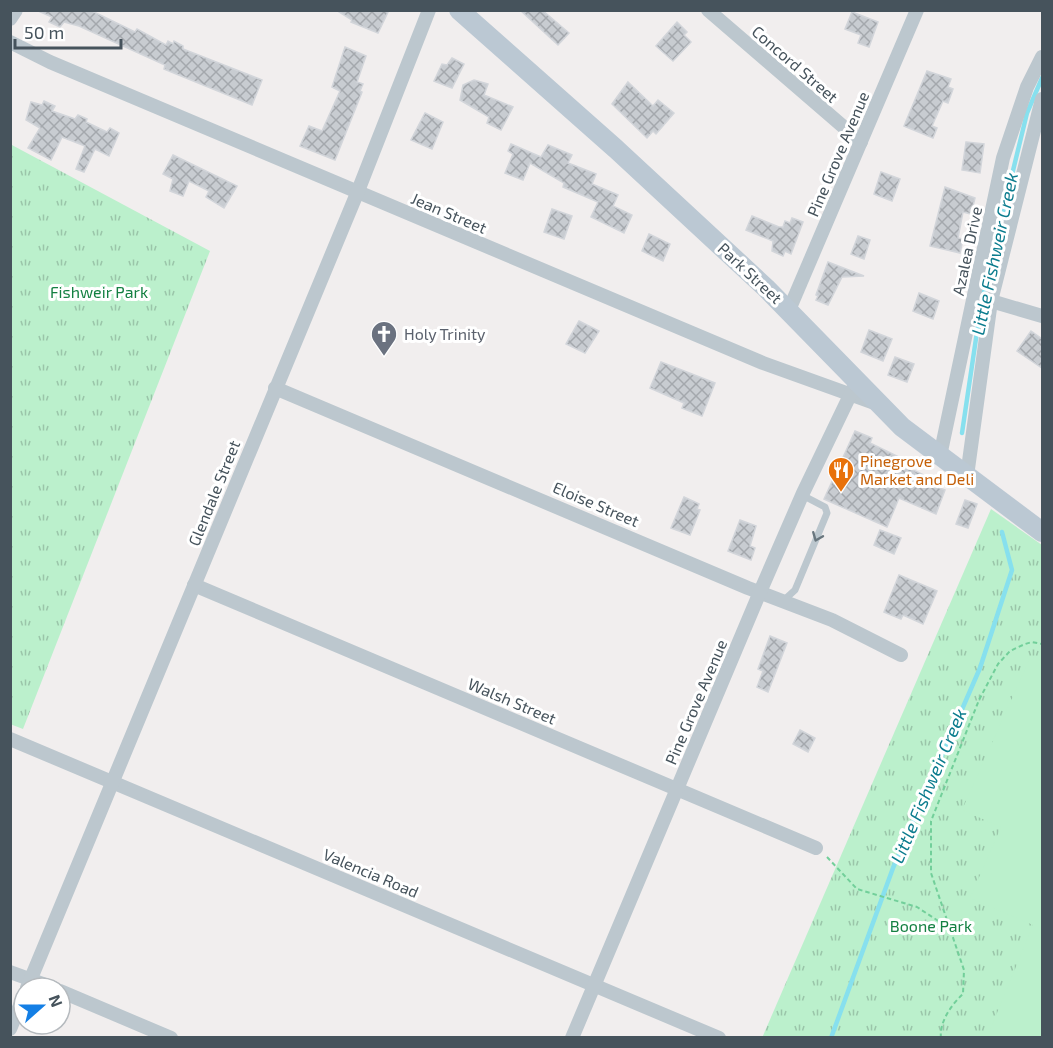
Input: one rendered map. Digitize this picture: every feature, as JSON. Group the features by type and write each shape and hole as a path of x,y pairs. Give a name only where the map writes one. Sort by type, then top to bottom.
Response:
{"street":[{"path":"10,19 16,10"},
{"name":"Glendale Street","path":"32,976 358,191 429,10"},
{"name":"Park Street","path":"459,10 616,149 789,310 854,388 1042,532"},
{"name":"Concord Street","path":"708,10 861,142"},
{"name":"Pine Grove Avenue","path":"789,310 917,10"},
{"name":"Jean Street","path":"10,42 51,62 763,363 854,388"},
{"name":"Azalea Drive","path":"940,456 1004,158 1027,87 1042,57"},
{"path":"967,476 992,301 1036,145 1042,99"},
{"path":"992,301 1042,316"},
{"name":"Eloise Street","path":"275,388 760,592 832,620 901,655"},
{"name":"Pine Grove Avenue","path":"572,1038 802,495 854,388"},
{"name":"Walsh Street","path":"194,585 816,848"},
{"name":"Valencia Road","path":"10,739 719,1038"},
{"path":"72,995 171,1038"}],"lane":[{"path":"783,601 795,590 827,513 825,507 802,495"}],"path":[{"path":"941,1038 945,1017 954,1002 963,994 964,970 931,873 931,821 983,691 998,664 1010,651 1032,642 1042,644"},
{"path":"816,848 857,889 917,907 951,930"}],"green space":[{"name":"Fishweir Park","path":"10,144 210,251 23,729 10,724"},
{"name":"Boone Park","path":"991,509 1042,545 1042,1037 762,1038"},
{"path":"1031,656 1042,661 1042,1037 995,1037 988,1035 1033,925 970,898 1001,827 962,810"}],"building":[{"path":"36,10 90,10 135,32 137,29 166,45 168,41 173,44 174,41 183,46 183,49 262,80 252,105 164,69 165,65 79,26 64,22 60,27 49,22 52,17"},
{"path":"336,10 389,10 378,33 351,22 352,20"},
{"path":"520,10 542,10 569,33 558,45"},
{"path":"852,12 878,22 869,47 858,43 861,35 845,29"},
{"path":"677,22 687,32 684,35 691,42 673,61 656,46"},
{"path":"345,47 366,56 357,82 363,84 360,91 362,92 335,160 300,146 309,126 322,131 340,91 332,87"},
{"path":"452,58 464,64 452,88 434,81 442,64 447,65"},
{"path":"927,71 951,79 948,87 953,89 948,103 943,101 932,126 937,128 933,138 904,126"},
{"path":"474,80 488,84 484,95 513,107 501,130 487,123 489,117 460,100 463,85"},
{"path":"628,82 653,106 658,100 674,113 656,134 653,131 647,138 612,104"},
{"path":"44,101 55,106 52,111 75,119 78,115 87,119 86,122 107,132 110,128 119,133 109,156 95,149 84,172 76,169 85,146 62,137 51,160 28,148 40,128 26,120 31,102 42,105"},
{"path":"425,113 443,122 432,149 411,140"},
{"path":"966,142 984,144 980,173 962,170"},
{"path":"511,144 541,157 548,145 572,155 568,163 596,174 592,184 618,195 613,206 632,215 624,233 591,217 598,202 563,187 564,183 530,163 523,180 505,173 513,154 508,151"},
{"path":"173,155 237,186 224,208 206,197 209,191 189,181 183,196 170,191 173,179 163,174"},
{"path":"881,172 900,179 892,201 874,194"},
{"path":"945,187 975,198 971,214 963,212 958,238 963,239 960,253 930,246"},
{"path":"552,209 572,216 564,239 544,232"},
{"path":"752,216 779,227 783,227 785,221 790,223 792,218 803,222 791,254 785,251 783,256 772,251 773,241 746,230"},
{"path":"649,234 670,244 663,261 642,251"},
{"path":"858,236 870,240 864,259 851,254"},
{"path":"828,262 864,276 842,277 828,305 816,300 818,296 816,295"},
{"path":"919,293 939,301 933,319 913,311"},
{"path":"579,321 599,331 585,353 566,344"},
{"path":"869,330 892,339 883,361 861,352"},
{"path":"1031,331 1042,339 1042,368 1017,351"},
{"path":"895,357 914,364 907,382 888,375"},
{"path":"661,362 715,383 702,416 682,408 684,403 650,388"},
{"path":"855,431 872,438 870,443 899,457 896,462 924,475 921,481 945,490 936,514 899,498 887,527 824,499"},
{"path":"684,497 699,504 697,509 700,510 690,535 671,528"},
{"path":"965,500 977,504 968,528 956,524"},
{"path":"740,520 756,526 750,546 755,548 751,560 728,551"},
{"path":"880,530 901,538 894,554 874,545"},
{"path":"899,575 937,591 923,624 903,615 901,619 884,612"},
{"path":"770,636 787,643 768,692 757,687 763,671 758,669"},
{"path":"800,730 815,738 808,752 793,744"}],"waterway":[{"name":"Little Fishweir Creek","path":"962,433 982,298 1027,113 1042,78"},
{"name":"Little Fishweir Creek","path":"831,1038 893,868 980,668 1012,570 1002,532"}],"place":[{"name":"Holy Trinity","path":"384,357"},
{"name":"Pinegrove Market and Deli","path":"841,493"}]}
